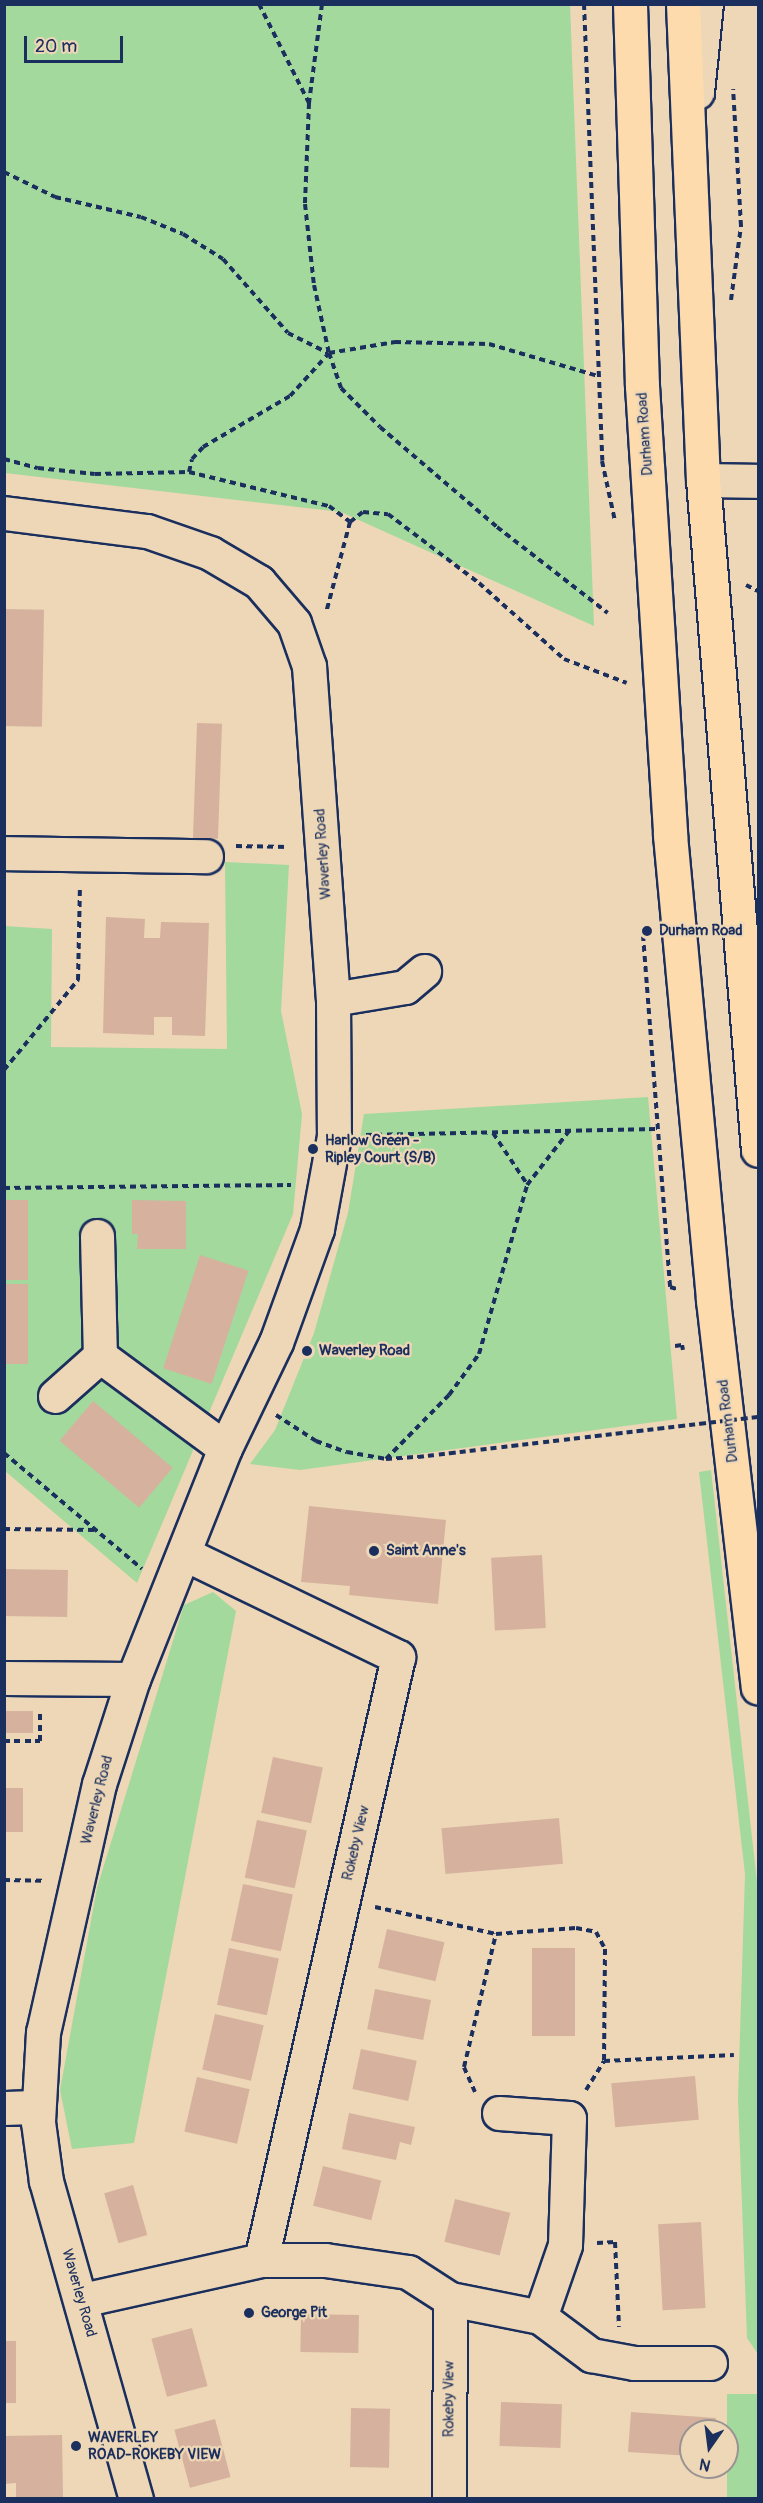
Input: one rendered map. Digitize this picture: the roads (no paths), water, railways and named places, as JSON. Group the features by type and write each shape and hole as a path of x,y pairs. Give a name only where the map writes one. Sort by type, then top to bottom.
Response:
{"main road":[{"name":"Durham Road","path":"630,4 642,386 670,835 713,1300 759,1687"},
{"path":"683,4 703,480 759,1150"}],"street":[{"path":"689,163 706,4"},
{"path":"703,480 759,481"},
{"name":"Waverley Road","path":"4,513 147,531 210,553 260,582 294,623 309,666 333,999 334,1136 327,1185 317,1229 251,1398 225,1448 133,1679 99,1784 43,2032 38,2107 46,2181 82,2300 136,2499"},
{"path":"4,853 206,856"},
{"path":"333,999 405,987 424,971"},
{"path":"97,1236 100,1356"},
{"path":"55,1395 100,1356"},
{"path":"100,1356 225,1448"},
{"name":"Rokeby View","path":"184,1554 398,1657 261,2260"},
{"path":"4,1678 133,1679"},
{"path":"4,2108 38,2107"},
{"path":"499,2113 569,2118 565,2245 540,2317"},
{"path":"82,2300 261,2260 326,2260 408,2272 450,2299 540,2317 591,2355 621,2361 710,2363"},
{"name":"Rokeby View","path":"448,2499 450,2299"}],"place":[{"name":"Durham Road","path":"647,931"},
{"name":"Harlow Green - Ripley Court (S/B)","path":"313,1149"},
{"name":"Waverley Road","path":"307,1351"},
{"name":"Saint Anne's","path":"374,1551"},
{"name":"George Pit","path":"249,2313"},
{"name":"WAVERLEY ROAD-ROKEBY VIEW","path":"76,2446"}]}
